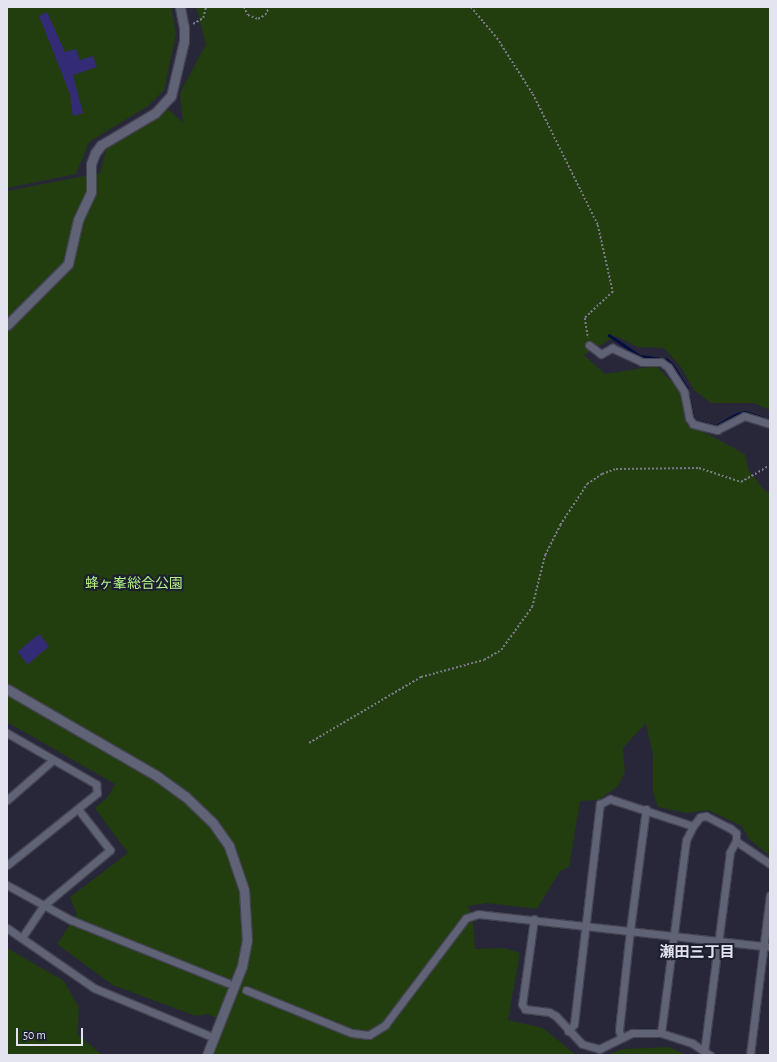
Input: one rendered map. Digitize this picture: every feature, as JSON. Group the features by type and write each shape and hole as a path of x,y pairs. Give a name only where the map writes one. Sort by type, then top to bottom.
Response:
{"street":[{"path":"7,325 68,264 78,220 91,192 91,164 95,153 101,145 155,113 171,96 184,28 180,7"},
{"path":"589,345 601,354 612,348 642,362 661,362 668,367 684,392 689,418 693,424 717,430 744,416 770,424"},
{"path":"7,689 157,776 185,796 212,823 229,846 244,890 247,940 242,966 206,1055"},
{"path":"7,733 96,784 97,793 7,865"},
{"path":"7,800 53,760"},
{"path":"568,1031 574,1024 600,804 610,799 646,809 693,826"},
{"path":"23,936 44,905 110,850 78,809"},
{"path":"621,1038 619,1030 630,930 646,809"},
{"path":"534,919 522,1004 525,1009 549,1012 556,1016 577,1042 599,1048 632,1034 661,1033 692,1043 707,1053 730,852 736,841 736,833 706,816 700,817 693,826 686,840 661,1033"},
{"path":"736,841 770,864"},
{"path":"7,885 71,920 228,983"},
{"path":"750,1055 767,946 770,895"},
{"path":"246,990 352,1033 369,1035 385,1025 466,918 478,914 491,914 767,946"},
{"path":"7,928 23,936 94,988 213,1037"}],"path":[{"path":"184,28 203,18 206,7"},
{"path":"244,7 248,15 258,19 266,15 269,7"},
{"path":"471,7 497,38 533,94 598,225 613,292 585,318 589,345"},
{"path":"309,743 421,677 484,660 501,650 532,606 545,555 560,525 587,484 602,474 616,469 699,468 741,482 770,465"}],"green space":[{"path":"7,7 171,7 176,34 164,90 148,106 89,142 76,174 7,188"},
{"name":"蜂ヶ峯総合公園","path":"196,7 770,7 770,410 754,403 711,403 694,390 681,367 664,348 638,347 616,336 584,355 605,374 656,366 680,390 685,422 745,454 749,471 765,491 770,492 770,856 749,839 742,826 708,810 686,813 658,807 653,793 653,756 646,723 623,748 625,772 617,787 599,800 580,801 569,867 560,871 537,909 487,903 468,906 473,921 475,949 505,948 520,953 508,1020 543,1028 576,1055 212,1055 226,1022 207,1014 196,1016 113,985 57,944 77,914 70,897 128,853 95,808 107,798 115,784 7,722 7,191 100,173 106,149 168,109 183,123 180,93 206,44"},
{"path":"7,948 64,981 79,1008 77,1034 102,1055 7,1055"},
{"path":"669,1047 686,1055 606,1055 623,1049"}],"building":[{"path":"47,12 65,52 76,49 80,60 93,56 97,67 73,75 83,113 73,116 70,94 39,16"},
{"path":"39,634 49,646 28,664 18,652"}],"waterway":[{"path":"609,335 640,356 667,360 672,364 687,388 693,417 696,421 716,426 737,414 745,412 763,418"}],"district":[{"name":"瀬田三丁目","path":"697,953"}]}
